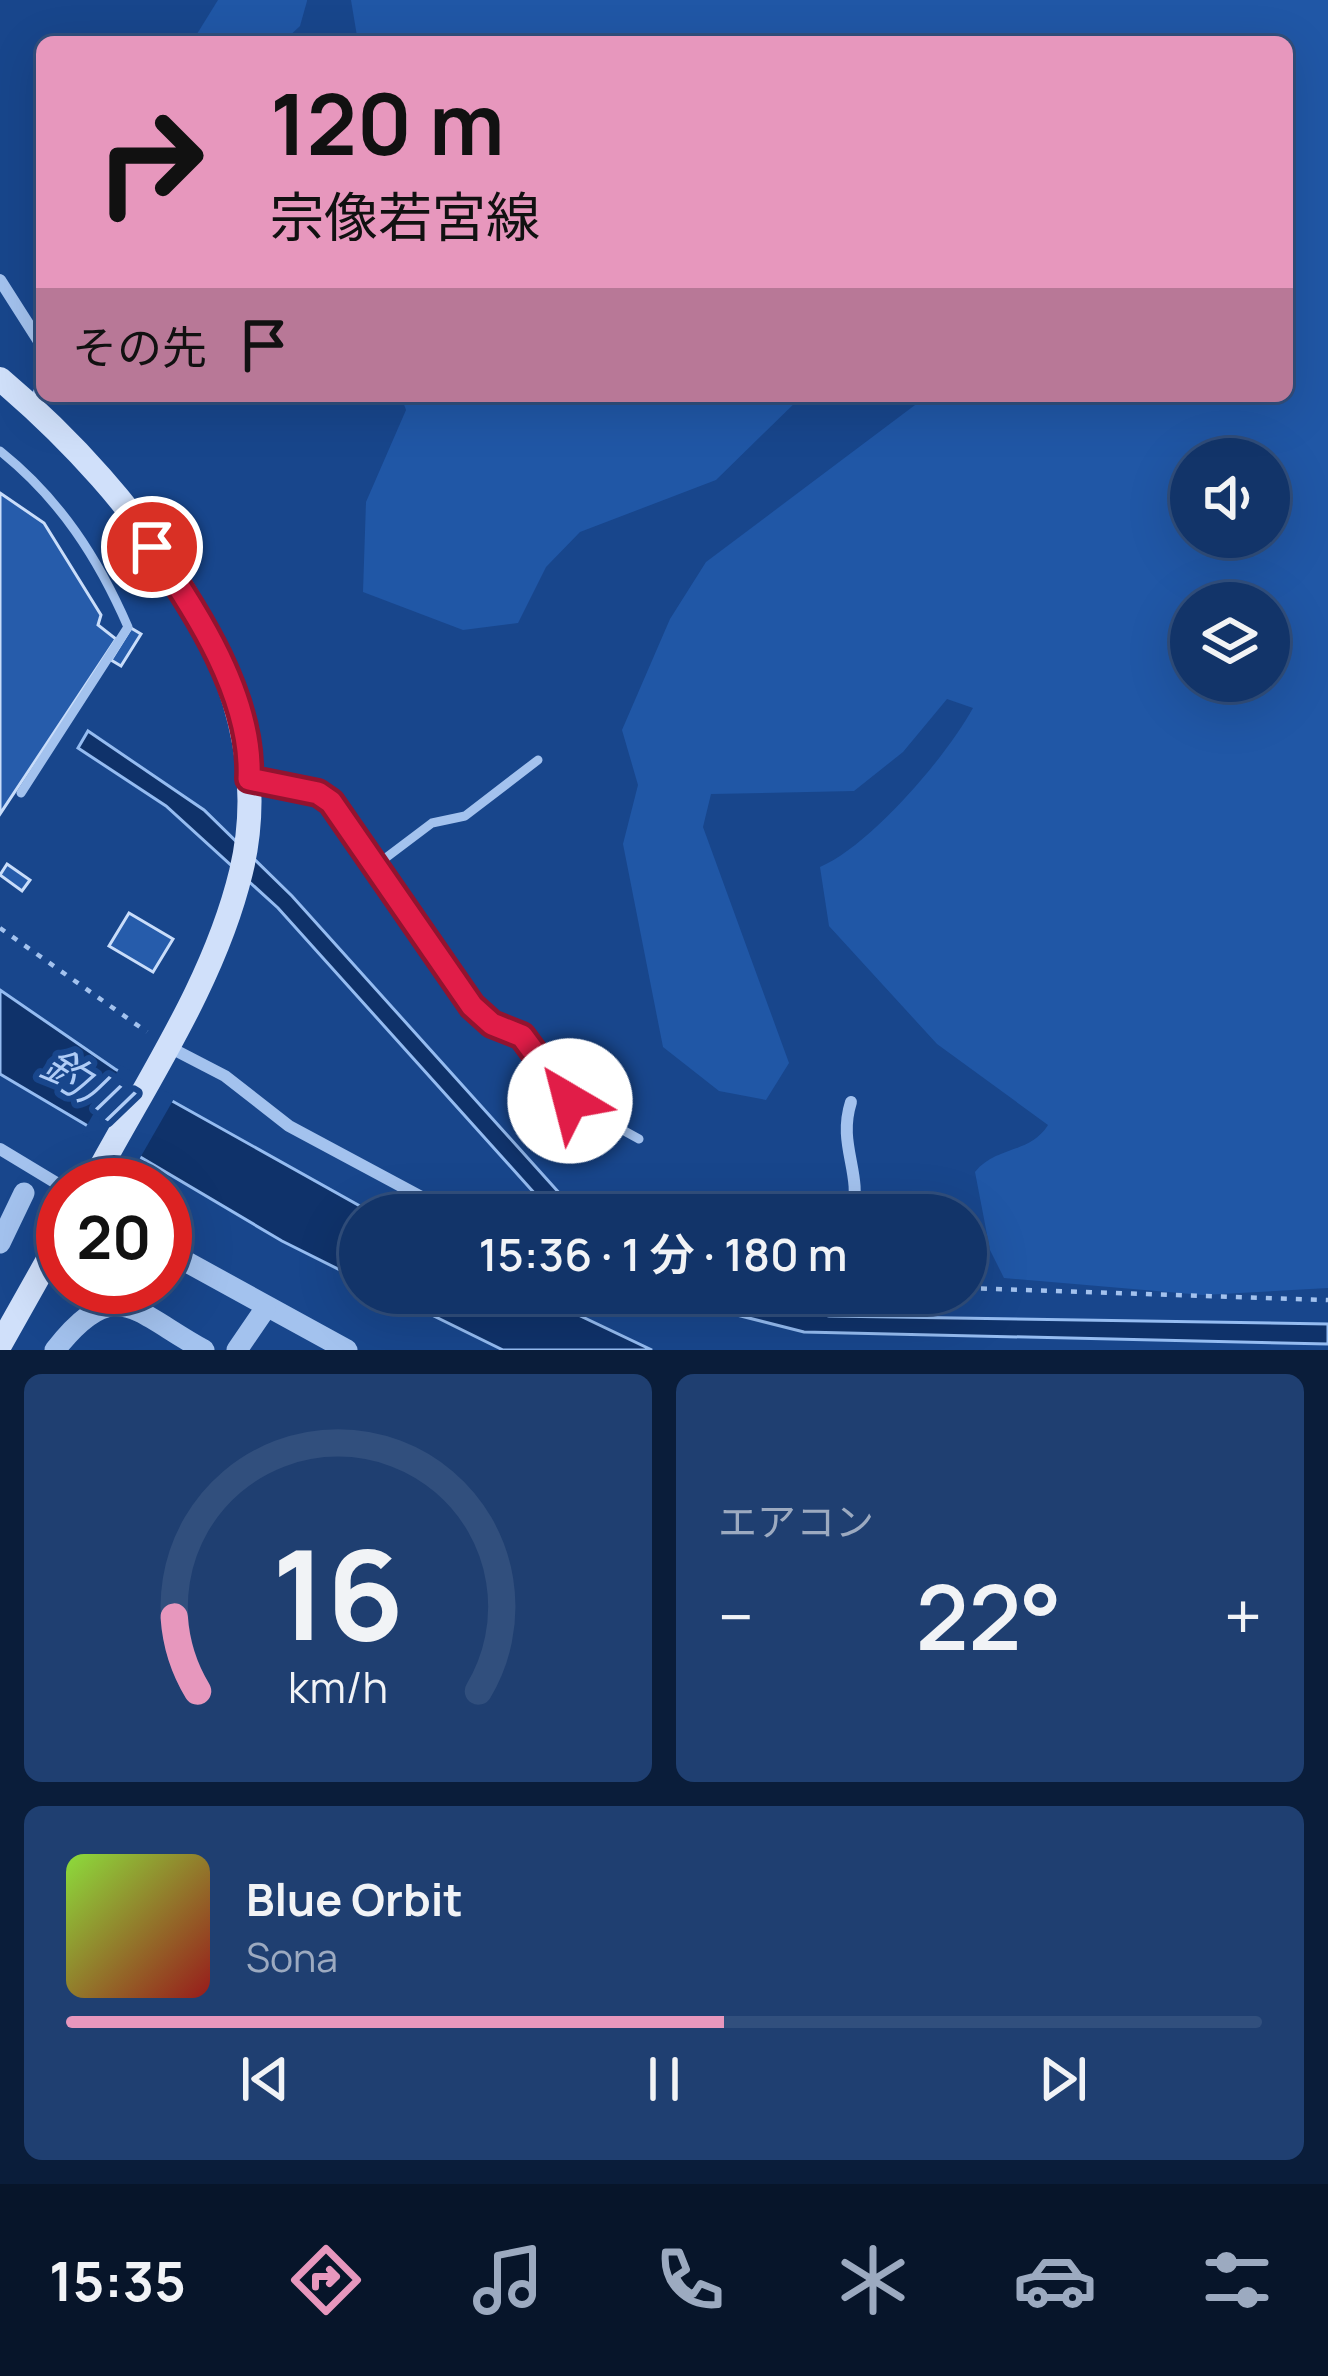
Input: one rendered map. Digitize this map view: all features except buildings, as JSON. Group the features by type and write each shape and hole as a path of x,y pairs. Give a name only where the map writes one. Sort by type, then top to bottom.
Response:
{"main road":[{"path":"0,379 36,395"},
{"path":"42,402 179,587 213,647 238,712 249,779 248,840 228,916 166,1049 106,1158"},
{"path":"0,1345 36,1279"}],"street":[{"path":"0,280 36,337"},
{"path":"249,779 318,793 331,802 472,1006"},
{"path":"166,1049 225,1076 289,1126 416,1194"},
{"path":"850,1102 843,1126 856,1175 854,1194"},
{"path":"0,1150 36,1171"},
{"path":"0,1243 24,1193"},
{"path":"192,1266 347,1350"},
{"path":"55,1350 82,1315 113,1304 140,1312 204,1350"},
{"path":"237,1350 265,1309"}],"lane":[{"path":"0,451 60,509 98,559 128,627 21,793"},
{"path":"375,866 433,823 464,816 538,760"},
{"path":"472,1006 492,1024 522,1036 570,1101 639,1139"}],"path":[{"path":"0,928 166,1049"},
{"path":"987,1289 1328,1300"}],"shaded area":[{"path":"218,0 307,0 300,26 289,36 196,36"},
{"path":"351,0 1328,0 1328,1288 1203,1295 1004,1278 990,1250 987,1194 979,1194 975,1172 993,1158 1032,1141 1048,1125 937,1044 829,926 820,867 862,840 906,798 973,708 947,699 903,752 854,791 711,794 703,827 789,1063 766,1100 719,1091 663,1047 623,844 638,785 622,730 670,619 706,562 919,402 1293,402 1293,36 357,36"},
{"path":"403,402 796,402 716,480 580,532 546,567 518,623 463,630 363,592 366,502 406,410"}],"water":[{"path":"88,731 204,810 292,896 560,1194 535,1194 278,908 166,806 78,748"},
{"name":"釣川","path":"0,990 115,1069 339,1194 339,1270 192,1188 192,1158 142,1158 0,1074"},
{"path":"430,1314 576,1314 652,1350 503,1350"},
{"path":"733,1314 1328,1324 1328,1344 804,1332"}],"pier":[{"path":"121,1065 175,1097 140,1158 124,1158 82,1134"}],"route":[{"path":"152,547 213,647 238,712 249,779 318,793 331,802 472,1006 492,1024 522,1036 570,1101"}]}
